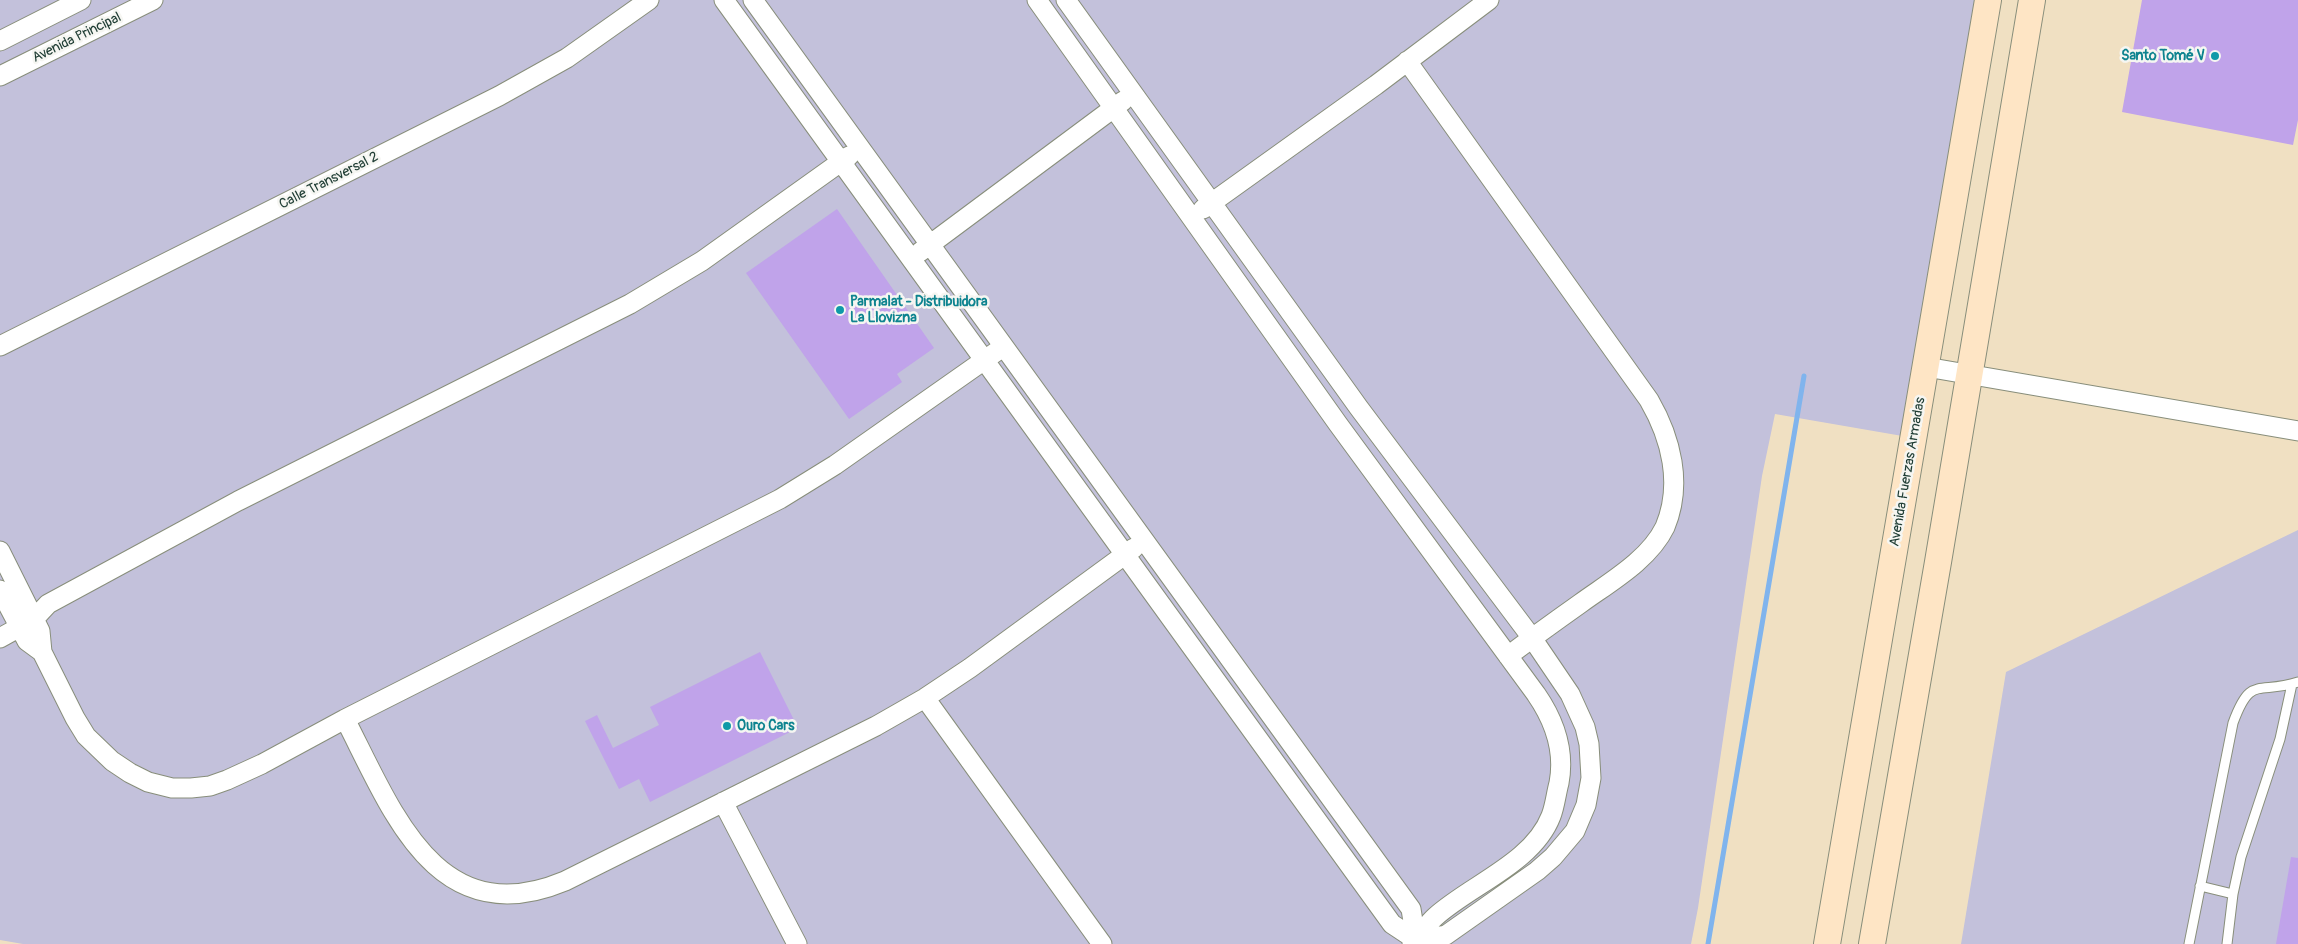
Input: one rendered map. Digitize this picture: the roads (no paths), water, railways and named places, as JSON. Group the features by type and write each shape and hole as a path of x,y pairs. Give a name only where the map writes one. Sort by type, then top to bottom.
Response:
{"street":[{"path":"0,41 81,0"},
{"name":"Avenida Principal","path":"0,76 154,0"},
{"name":"Calle Transversal 2","path":"0,346 499,96 567,58 649,0"},
{"path":"724,0 1392,924 1412,942"},
{"path":"753,0 1411,909 1412,942"},
{"path":"1037,0 1338,424 1546,709 1561,758 1560,778 1551,817 1543,831 1524,853 1434,917 1412,942"},
{"path":"1048,15 1067,0 1359,408 1532,638 1579,711 1588,735 1591,762 1589,792 1578,826 1553,857 1537,871 1446,935 1412,942"},
{"path":"1193,218 1212,201 1407,62 1489,0"},
{"name":"Avenida Fuerzas Armadas","path":"1827,944 1988,0"},
{"path":"1872,944 2032,0"},
{"path":"1407,62 1649,400 1660,418 1672,452 1673,479 1670,512 1664,528 1654,542 1626,570 1508,656"},
{"path":"910,259 1134,93"},
{"path":"0,638 18,614 48,604 238,501 630,304 702,261 860,148"},
{"path":"0,551 27,641 42,652 75,718 98,750 130,773 148,782 172,788 210,786 227,780 780,499 835,465 1003,347"},
{"path":"1926,367 2298,431"},
{"path":"1338,424 1359,408"},
{"path":"345,719 394,814 424,856 441,871 456,880 485,891 525,894 544,890 876,726 925,698 970,668 1143,541"},
{"path":"0,590 18,614"},
{"path":"925,698 1102,944"},
{"path":"722,802 797,944"},
{"path":"1524,853 1537,871"}],"lane":[{"path":"2189,944 2233,723 2241,700 2249,691 2295,683 2280,739 2241,857 2233,894 2227,944"},
{"path":"2200,886 2233,894"}],"waterway":[{"path":"1708,944 1804,376"}],"place":[{"name":"Santo Tomé V","path":"2215,56"},
{"name":"Parmalat - Distribuidora La Llovizna","path":"840,310"},
{"name":"Ouro Cars","path":"727,726"}]}
